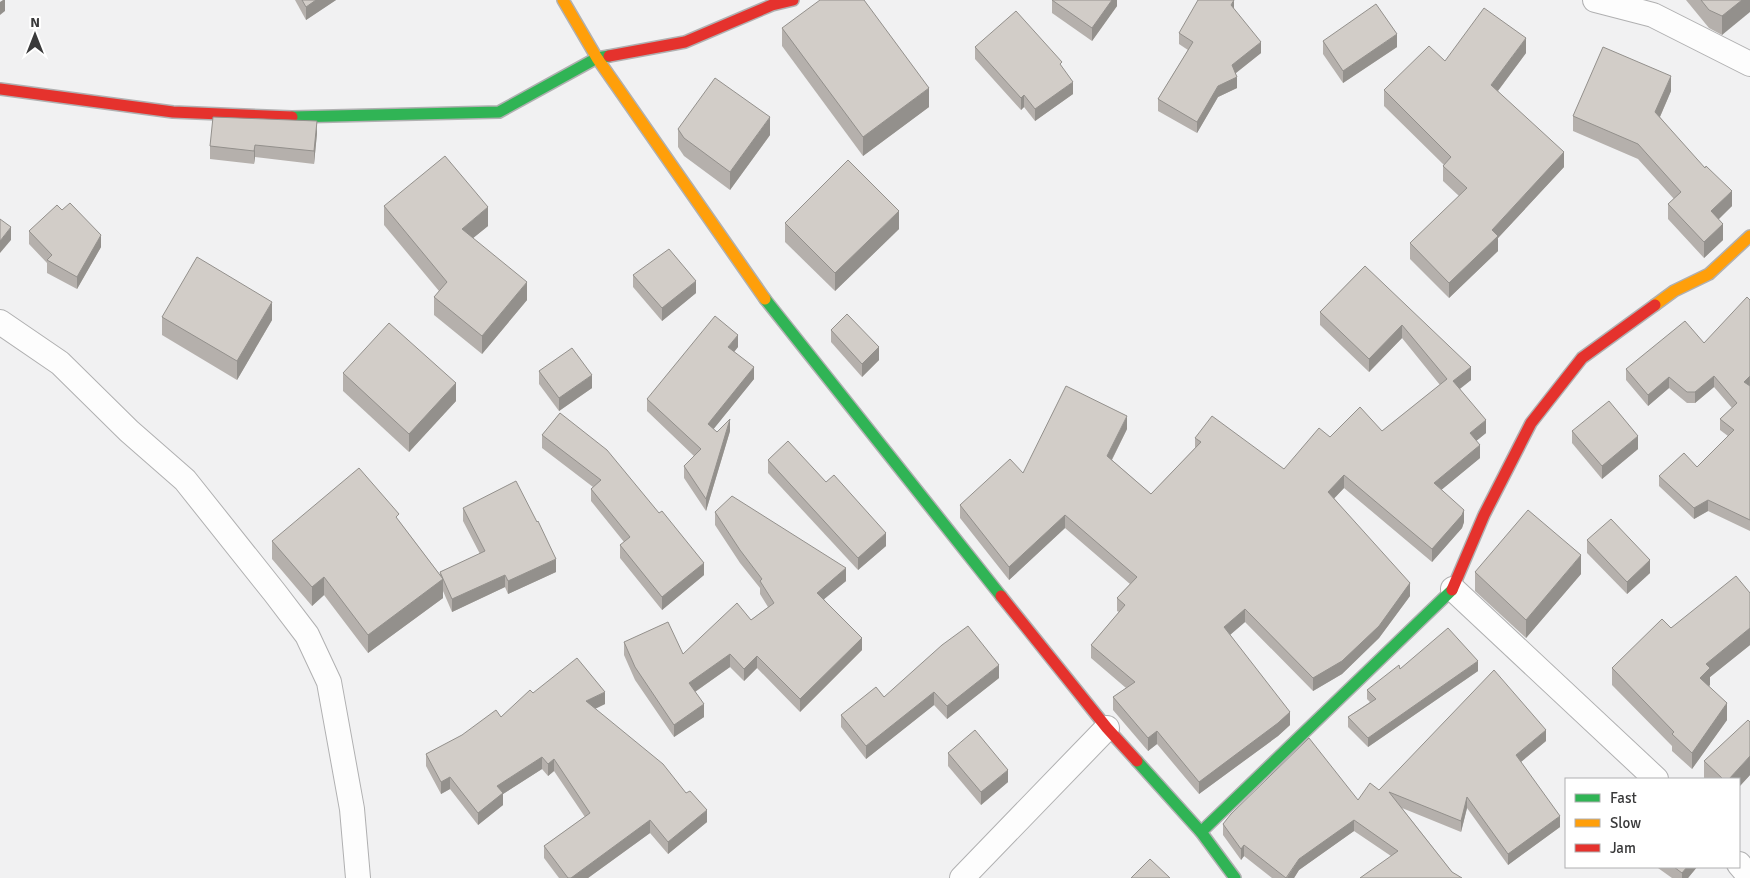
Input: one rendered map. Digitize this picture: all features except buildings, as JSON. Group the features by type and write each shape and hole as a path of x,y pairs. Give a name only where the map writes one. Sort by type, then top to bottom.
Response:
{"street":[{"path":"563,0 597,58 754,285 1106,728 1200,832 1235,878"},
{"path":"0,89 173,112 295,117 499,112 597,58 685,42 772,5 793,0"},
{"path":"1595,0 1653,15 1750,64"},
{"path":"1200,832 1453,589 1484,515 1531,423 1582,358 1674,291 1709,274 1750,236"},
{"path":"0,322 60,363 129,431 185,480 307,635 329,682 352,809 358,878"},
{"path":"1453,589 1655,778"},
{"path":"962,878 1106,728"},
{"path":"1740,865 1750,877"}],"traffic: fast":[{"path":"292,117 499,112 597,58 609,56"},
{"path":"765,299 1001,596"},
{"path":"1201,832 1452,590"},
{"path":"1137,761 1201,832 1235,878"}],"traffic: slow":[{"path":"563,0 597,58 765,299"},
{"path":"1655,305 1674,291 1709,274 1750,236"}],"traffic: jam":[{"path":"609,56 685,42 772,5 793,0"},
{"path":"0,89 173,112 292,117"},
{"path":"1452,590 1484,515 1531,423 1582,358 1655,305"},
{"path":"1001,596 1107,728 1137,761"}]}
